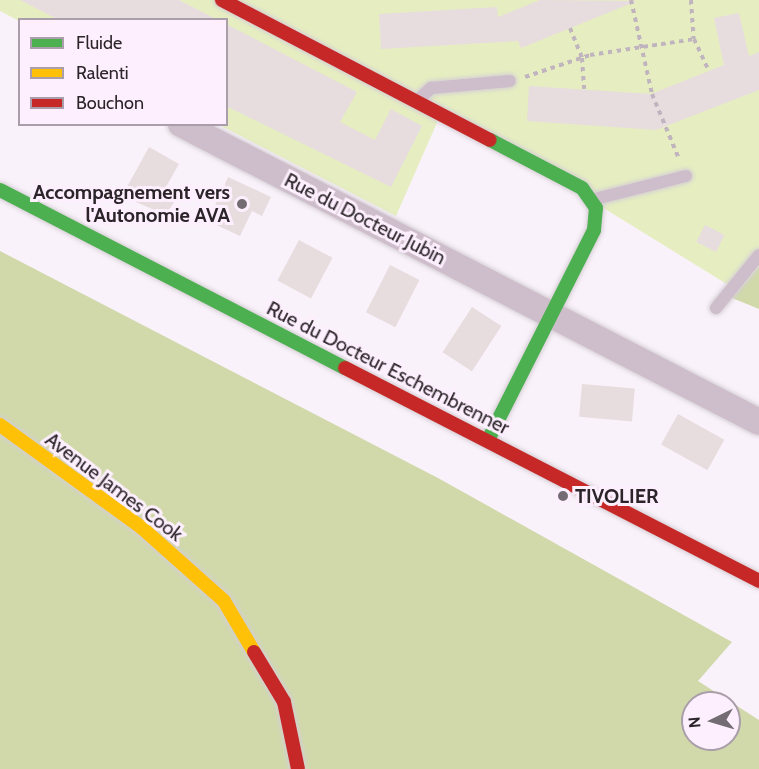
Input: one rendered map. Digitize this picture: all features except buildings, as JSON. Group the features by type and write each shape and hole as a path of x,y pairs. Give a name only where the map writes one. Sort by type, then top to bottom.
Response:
{"street":[{"path":"222,0 238,3 415,103 582,188 596,208 594,230 549,314 488,440"},
{"name":"Rue du Docteur Jubin","path":"185,126 759,422"},
{"name":"Rue du Docteur Eschembrenner","path":"0,190 759,581"},
{"name":"Avenue James Cook","path":"0,426 141,527 224,601 285,702 298,769"}],"lane":[{"path":"415,103 431,88 510,81"},
{"path":"590,200 686,176"},
{"path":"716,308 759,255"}],"path":[{"path":"631,0 652,94 686,176"},
{"path":"691,0 694,39 709,71"},
{"path":"570,28 582,58 584,89"},
{"path":"510,81 582,58 694,39"}],"green space":[{"path":"0,0 759,0 759,267 738,291 443,109 396,216 221,126 228,126 228,18 18,18 18,20 0,11"},
{"path":"0,251 438,478 732,642 698,681 714,691 681,691 681,751 741,751 741,708 759,720 759,769 0,769"},
{"path":"759,267 759,309 732,298"}],"traffic: fast":[{"path":"488,440 594,230 596,208 582,188 490,140"},
{"path":"0,190 345,368"}],"traffic: slow":[{"path":"0,425 141,527 224,601 254,652"}],"traffic: jam":[{"path":"222,0 490,140"},
{"path":"345,368 759,581"},
{"path":"254,652 284,702 298,769"}],"place":[{"name":"Accompagnement vers l'Autonomie AVA","path":"242,204"},
{"name":"TIVOLIER","path":"563,496"}]}
